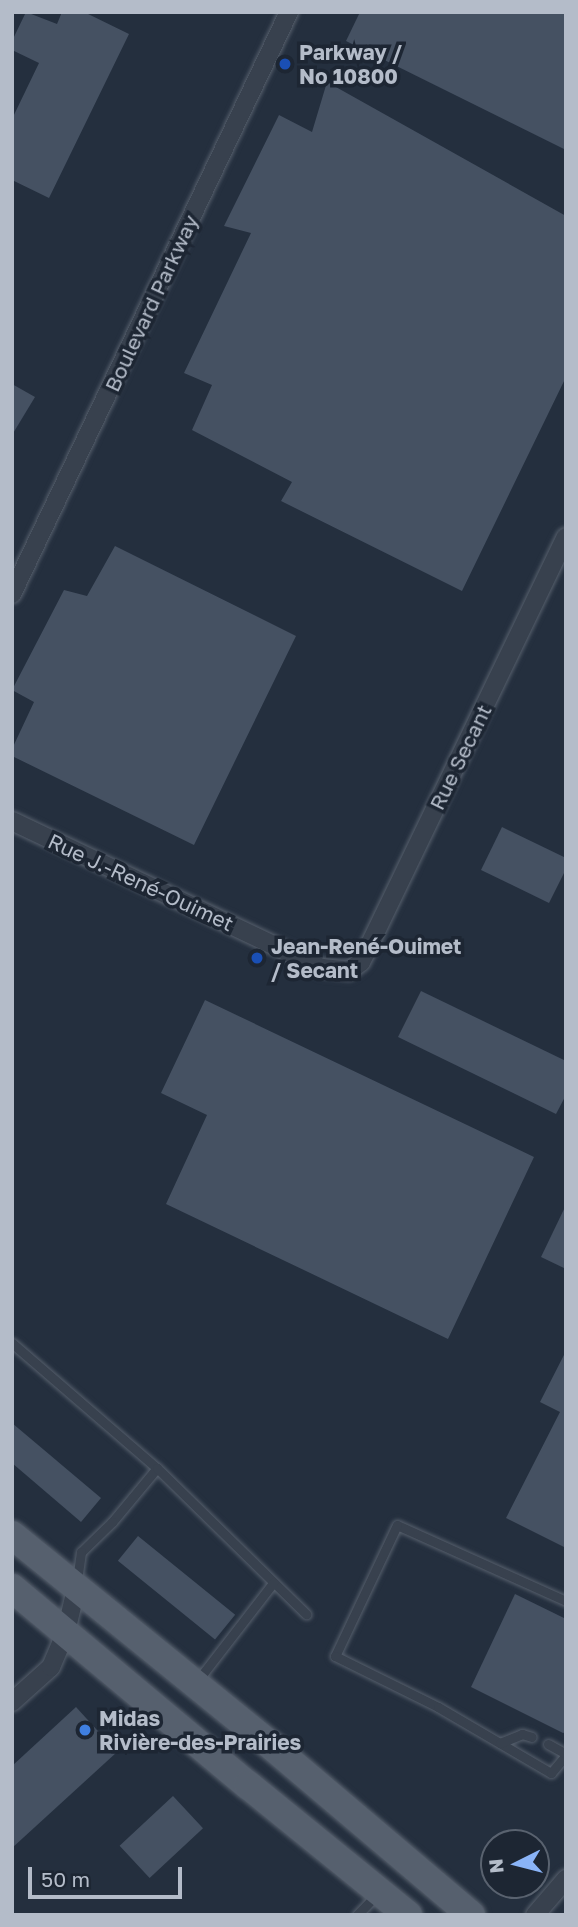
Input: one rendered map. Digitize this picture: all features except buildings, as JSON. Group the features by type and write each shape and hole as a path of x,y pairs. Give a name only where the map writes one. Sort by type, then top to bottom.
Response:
{"main road":[{"path":"12,1535 471,1915"},
{"path":"12,1588 408,1915"}],"street":[{"name":"Boulevard Parkway","path":"12,594 289,12"},
{"name":"Rue Secant","path":"349,971 361,962 368,948 566,537"},
{"name":"Rue J.-René-Ouimet","path":"12,821 322,968 349,971"},
{"path":"12,1702 51,1667 66,1632 76,1589"},
{"path":"536,1915 566,1879"}],"lane":[{"path":"12,1343 157,1468 306,1614"},
{"path":"76,1589 81,1552 112,1522 157,1468"},
{"path":"548,1744 566,1755 551,1773 438,1707 335,1656 397,1525 566,1601"},
{"path":"195,1684 274,1583"},
{"path":"500,1743 522,1734 532,1737"},
{"path":"357,1915 379,1892"}],"place":[{"name":"Parkway / No 10800","path":"285,64"},
{"name":"Jean-René-Ouimet / Secant","path":"257,958"},
{"name":"Midas Rivière-des-Prairies","path":"85,1730"}]}
